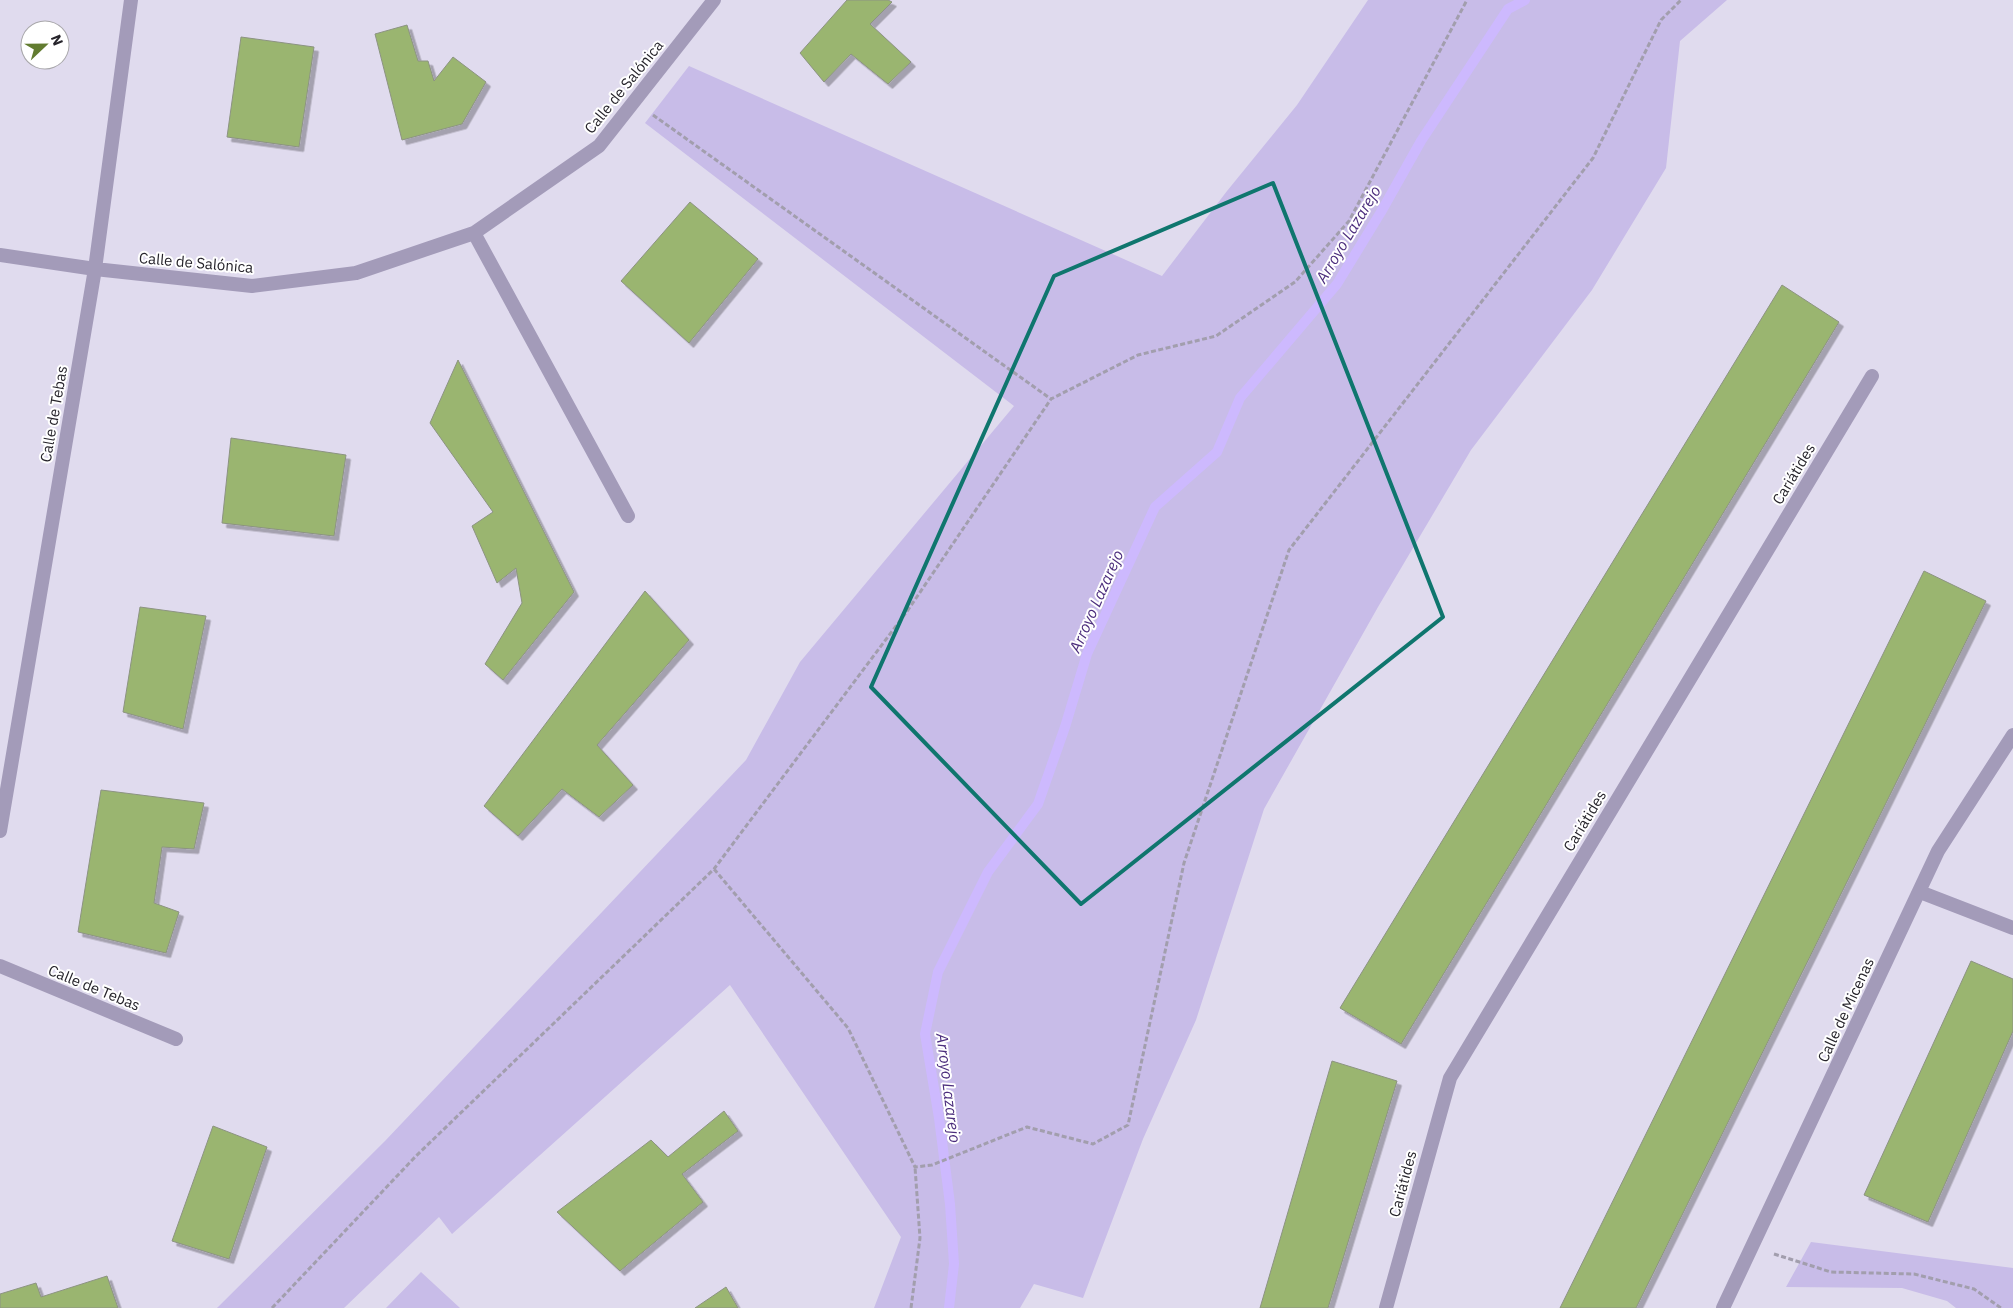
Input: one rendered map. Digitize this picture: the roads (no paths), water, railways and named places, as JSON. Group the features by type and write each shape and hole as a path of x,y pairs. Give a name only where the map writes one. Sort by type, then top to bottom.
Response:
{"street":[{"name":"Calle de Tebas","path":"0,831 95,269 131,0"},
{"name":"Calle de Salónica","path":"0,255 95,269 252,286 356,273 474,233 599,146 714,0"},
{"path":"474,233 628,516"},
{"name":"Cariátides","path":"1386,1308 1450,1078 1872,376"},
{"name":"Calle de Micenas","path":"1723,1308 1938,852 2013,735"},
{"path":"1920,892 2013,928"},
{"name":"Calle de Tebas","path":"0,966 176,1039"}],"waterway":[{"name":"Arroyo Lazarejo","path":"949,1308 954,1264 950,1204 939,1118 925,1034 938,972 988,872 1038,804 1065,727 1087,654 1155,507 1217,452 1240,398 1337,284 1421,141 1508,9 1525,0"}]}
